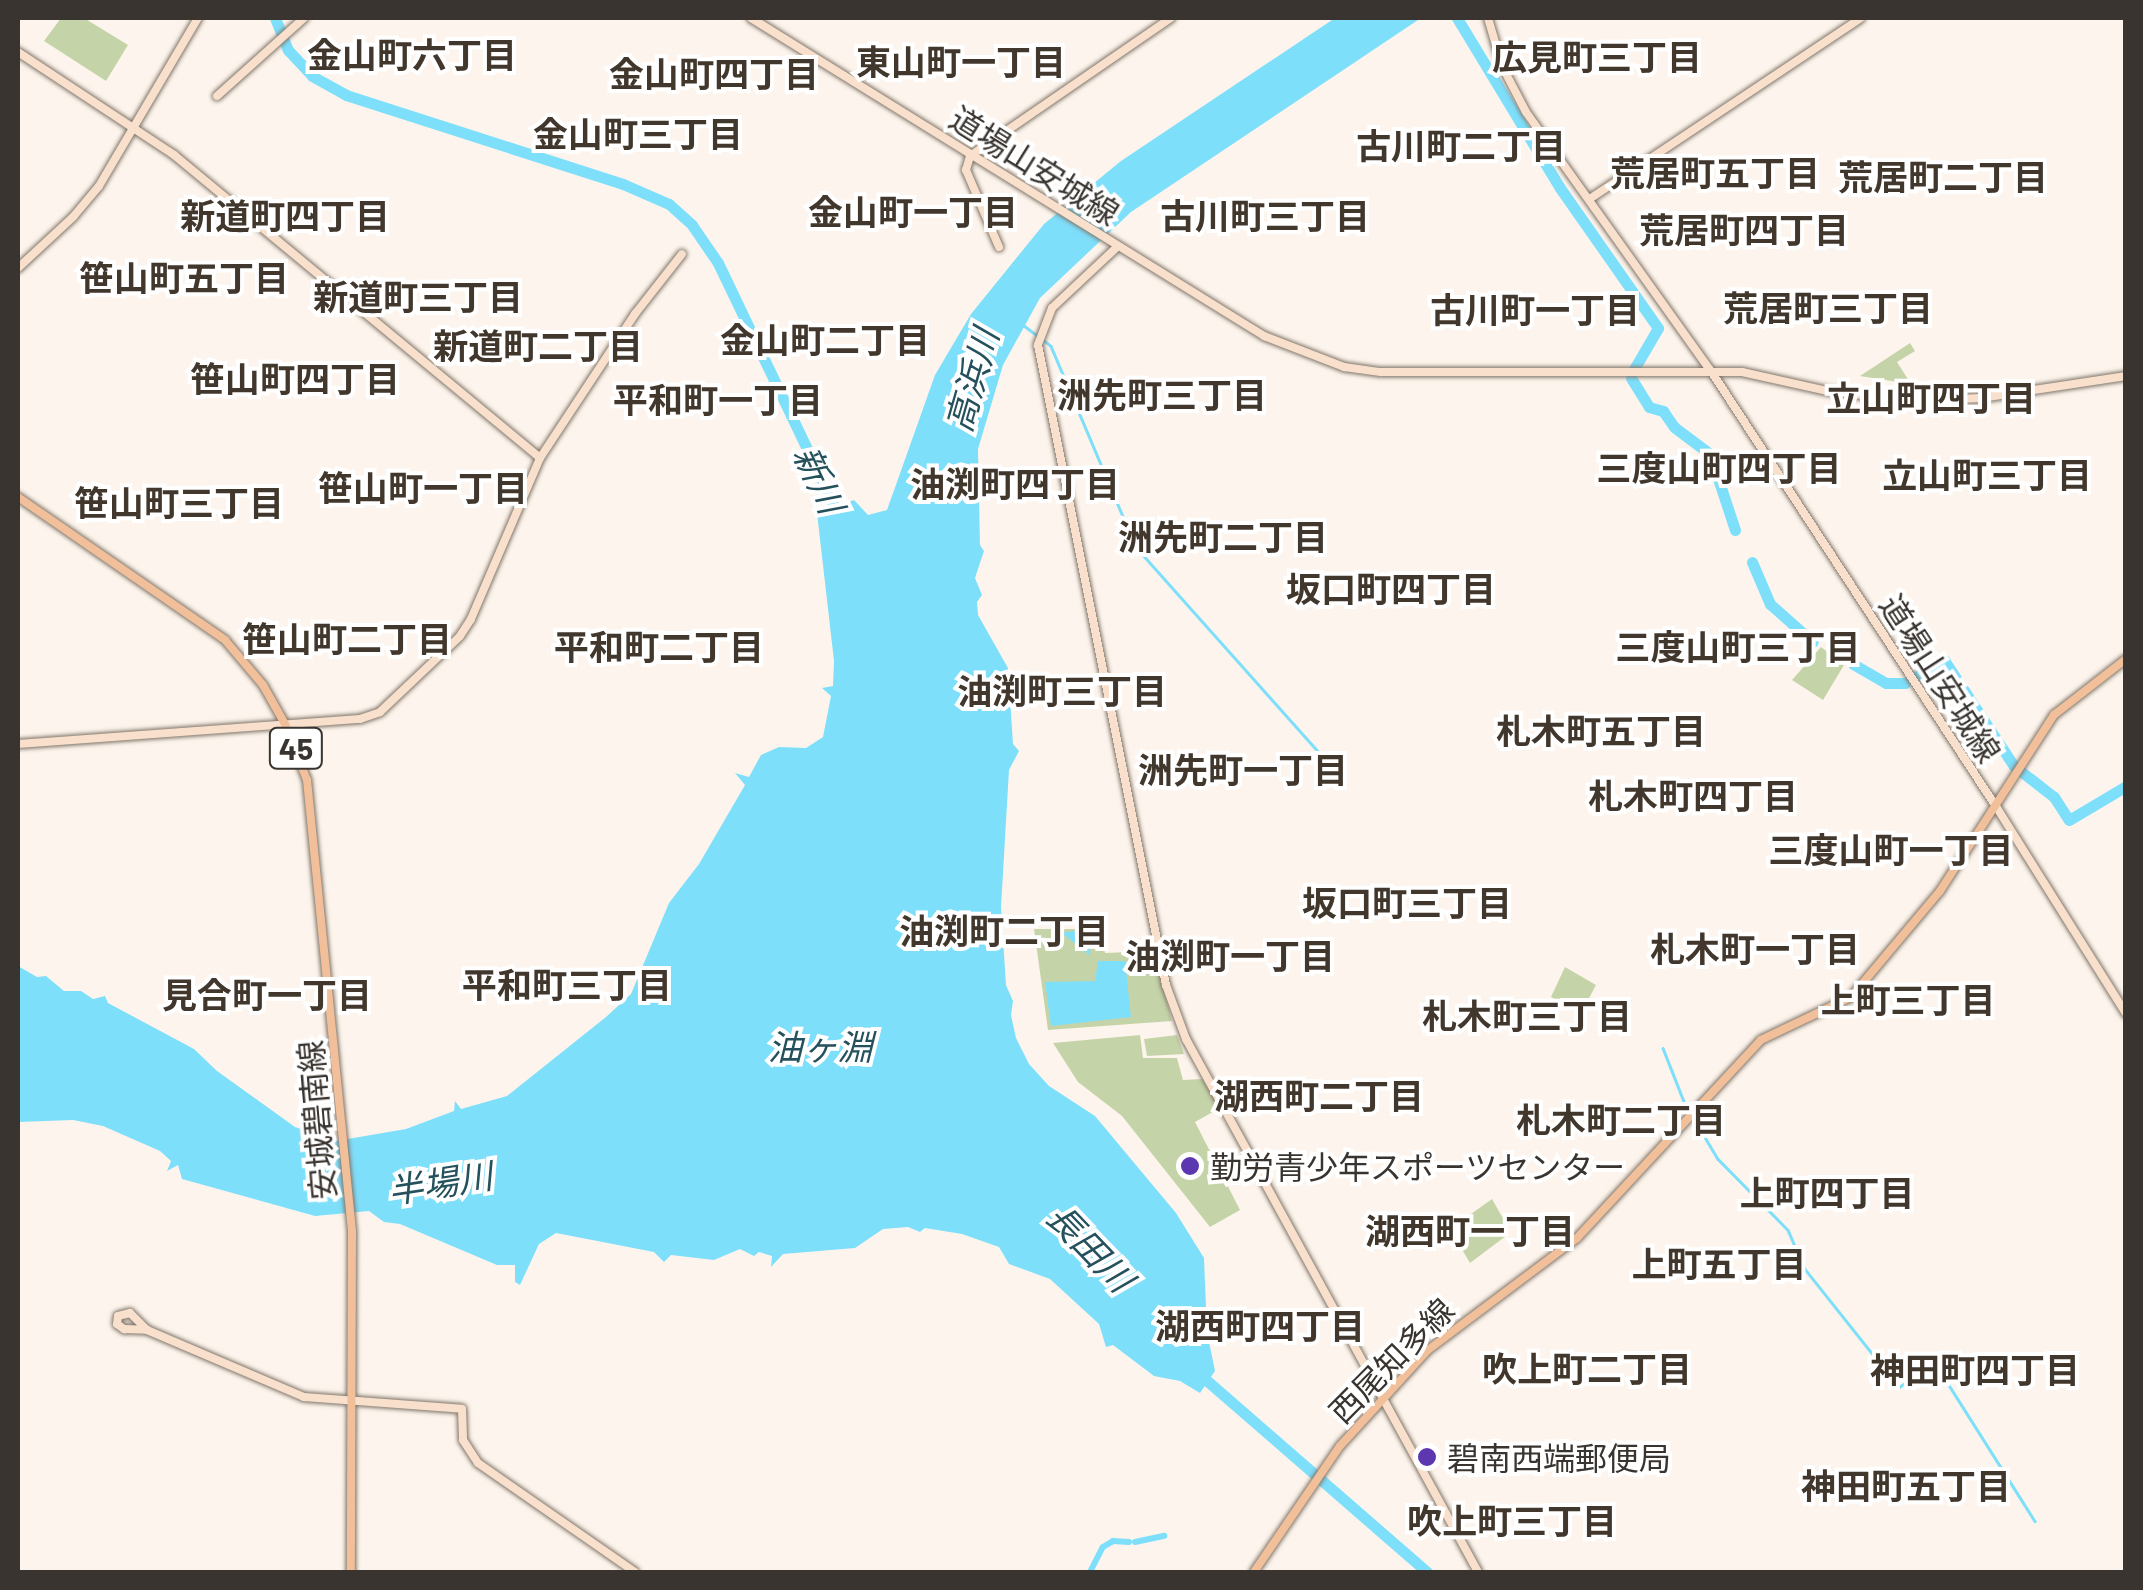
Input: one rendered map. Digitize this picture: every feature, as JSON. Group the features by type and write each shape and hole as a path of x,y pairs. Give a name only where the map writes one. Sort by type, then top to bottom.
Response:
{"main road":[{"name":"安城碧南線","path":"18,497 226,640 263,686 286,724 312,801 352,1232 351,1572"},
{"name":"西尾知多線","path":"1254,1572 1329,1461 1381,1397 1452,1330 1576,1238 1761,1040 1851,998 1931,903 1998,808 2054,715 2126,659"}],"street":[{"path":"18,268 92,196 198,18"},
{"path":"217,96 304,18"},
{"name":"道場山安城線","path":"751,18 1264,336 1344,366 1397,372 1712,371"},
{"path":"999,246 966,170 970,156 1171,18"},
{"name":"道場山安城線","path":"1488,18 1502,66 1526,112 1712,371 1998,808 2126,1014"},
{"path":"1591,198 1860,18"},
{"path":"18,52 174,154 540,458"},
{"path":"1113,244 1052,308 1038,345 1166,985 1186,1039 1478,1572"},
{"path":"18,744 360,719 380,712 460,636 472,619 540,458 635,314 682,254"},
{"path":"1712,371 1742,372 1854,395 1913,401 1981,398 2126,376"},
{"path":"147,1330 298,1395 352,1403 462,1409 463,1440 478,1463 635,1572"}],"green space":[{"path":"61,18 84,18 128,45 106,81 44,41"},
{"path":"1910,343 1915,351 1897,362 1911,384 1860,376"},
{"path":"1821,647 1844,665 1823,700 1792,680"},
{"path":"1034,929 1101,929 1105,953 1154,951 1172,1021 1048,1030"},
{"path":"1565,967 1596,985 1586,1004 1573,998 1569,1007 1551,997"},
{"name":"勤労青少年スポーツセンター","path":"1140,1035 1143,1058 1177,1058 1183,1080 1202,1079 1220,1108 1195,1122 1240,1210 1210,1227 1122,1116 1078,1082 1053,1043"},
{"path":"1177,1035 1184,1054 1147,1056 1144,1039"},
{"path":"1492,1199 1505,1222 1506,1236 1470,1263 1460,1246 1468,1238 1457,1224"}],"water":[{"name":"油ヶ淵","path":"1335,18 1421,18 1131,212 1040,298 1003,365 978,449 980,545 984,551 975,578 982,595 977,602 978,615 1008,668 1013,744 1019,751 1009,770 1001,907 1006,985 1013,1001 1011,1015 1016,1038 1029,1064 1049,1086 1095,1116 1176,1213 1204,1258 1207,1332 1215,1371 1200,1393 1180,1381 1154,1376 1113,1345 1106,1347 1099,1324 1050,1279 1009,1264 999,1247 962,1234 925,1228 920,1232 908,1227 883,1229 855,1248 783,1254 771,1267 772,1256 759,1252 754,1256 740,1249 714,1260 671,1255 664,1262 654,1252 556,1233 539,1244 520,1285 515,1282 515,1265 497,1265 400,1224 384,1222 369,1211 315,1216 182,1179 178,1165 167,1171 171,1161 160,1151 103,1126 73,1120 18,1122 18,966 37,977 46,976 64,991 81,991 93,999 105,996 108,1003 194,1049 217,1071 295,1127 336,1141 406,1129 454,1111 455,1101 461,1109 507,1096 606,1017 631,994 669,903 699,864 745,785 735,773 749,777 761,755 779,747 806,748 823,737 831,696 822,688 833,686 834,661 817,513 854,500 868,515 887,510 935,375 971,314 1044,224 1121,161"},
{"path":"1062,933 1092,934 1089,955"},
{"path":"1098,961 1125,961 1131,1017 1051,1026 1045,982 1095,981"}],"waterway":[{"name":"新川","path":"275,18 288,50 312,76 346,95 623,184 669,204 692,225 718,263 840,518"},
{"path":"1457,18 1560,188 1658,328 1634,369"},
{"path":"1022,324 1051,346 1136,547 1325,759"},
{"path":"1631,378 1649,407 1663,411 1674,427 1710,454 1735,530"},
{"path":"1752,562 1770,604 1813,642"},
{"path":"1915,677 1944,660 2014,766 2054,797 2069,820 2126,786"},
{"path":"1853,664 1886,683 1905,683"},
{"path":"1663,1048 1685,1104 1718,1159 1788,1230 1805,1269 1899,1387 1935,1363 2035,1521"},
{"name":"長田川","path":"1197,1372 1427,1572"},
{"path":"1135,1542 1164,1536"},
{"path":"1090,1572 1103,1547 1113,1541 1129,1542"}],"place":[{"name":"勤労青少年スポーツセンター","path":"1190,1166"},
{"name":"碧南西端郵便局","path":"1427,1457"}],"district":[{"name":"金山町六丁目","path":"412,54"},
{"name":"広見町三丁目","path":"1597,56"},
{"name":"東山町一丁目","path":"961,61"},
{"name":"金山町四丁目","path":"714,73"},
{"name":"金山町三丁目","path":"638,133"},
{"name":"古川町二丁目","path":"1461,145"},
{"name":"荒居町五丁目","path":"1715,172"},
{"name":"荒居町二丁目","path":"1943,176"},
{"name":"金山町一丁目","path":"913,211"},
{"name":"新道町四丁目","path":"285,215"},
{"name":"古川町三丁目","path":"1265,215"},
{"name":"荒居町四丁目","path":"1744,229"},
{"name":"笹山町五丁目","path":"184,277"},
{"name":"新道町三丁目","path":"418,296"},
{"name":"荒居町三丁目","path":"1828,307"},
{"name":"古川町一丁目","path":"1535,309"},
{"name":"金山町二丁目","path":"825,339"},
{"name":"新道町二丁目","path":"538,345"},
{"name":"笹山町四丁目","path":"295,378"},
{"name":"洲先町三丁目","path":"1162,394"},
{"name":"立山町四丁目","path":"1931,397"},
{"name":"平和町一丁目","path":"718,399"},
{"name":"三度山町四丁目","path":"1719,467"},
{"name":"立山町三丁目","path":"1987,474"},
{"name":"油渕町四丁目","path":"1015,483"},
{"name":"笹山町一丁目","path":"423,487"},
{"name":"笹山町三丁目","path":"179,502"},
{"name":"洲先町二丁目","path":"1223,536"},
{"name":"坂口町四丁目","path":"1391,588"},
{"name":"笹山町二丁目","path":"347,638"},
{"name":"平和町二丁目","path":"659,646"},
{"name":"三度山町三丁目","path":"1738,646"},
{"name":"油渕町三丁目","path":"1062,690"},
{"name":"札木町五丁目","path":"1601,730"},
{"name":"洲先町一丁目","path":"1243,769"},
{"name":"札木町四丁目","path":"1693,795"},
{"name":"三度山町一丁目","path":"1891,849"},
{"name":"坂口町三丁目","path":"1407,902"},
{"name":"油渕町二丁目","path":"1004,930"},
{"name":"札木町一丁目","path":"1755,948"},
{"name":"油渕町一丁目","path":"1230,955"},
{"name":"平和町三丁目","path":"567,984"},
{"name":"見合町一丁目","path":"267,994"},
{"name":"上町三丁目","path":"1908,999"},
{"name":"札木町三丁目","path":"1527,1015"},
{"name":"湖西町二丁目","path":"1319,1095"},
{"name":"札木町二丁目","path":"1621,1119"},
{"name":"上町四丁目","path":"1827,1192"},
{"name":"湖西町一丁目","path":"1470,1230"},
{"name":"上町五丁目","path":"1719,1263"},
{"name":"湖西町四丁目","path":"1260,1325"},
{"name":"吹上町二丁目","path":"1587,1368"},
{"name":"神田町四丁目","path":"1975,1369"},
{"name":"神田町五丁目","path":"1906,1485"},
{"name":"吹上町三丁目","path":"1512,1520"}],"water label":[{"name":"高浜川","path":"971,380"},
{"name":"半場川","path":"440,1182"}]}
